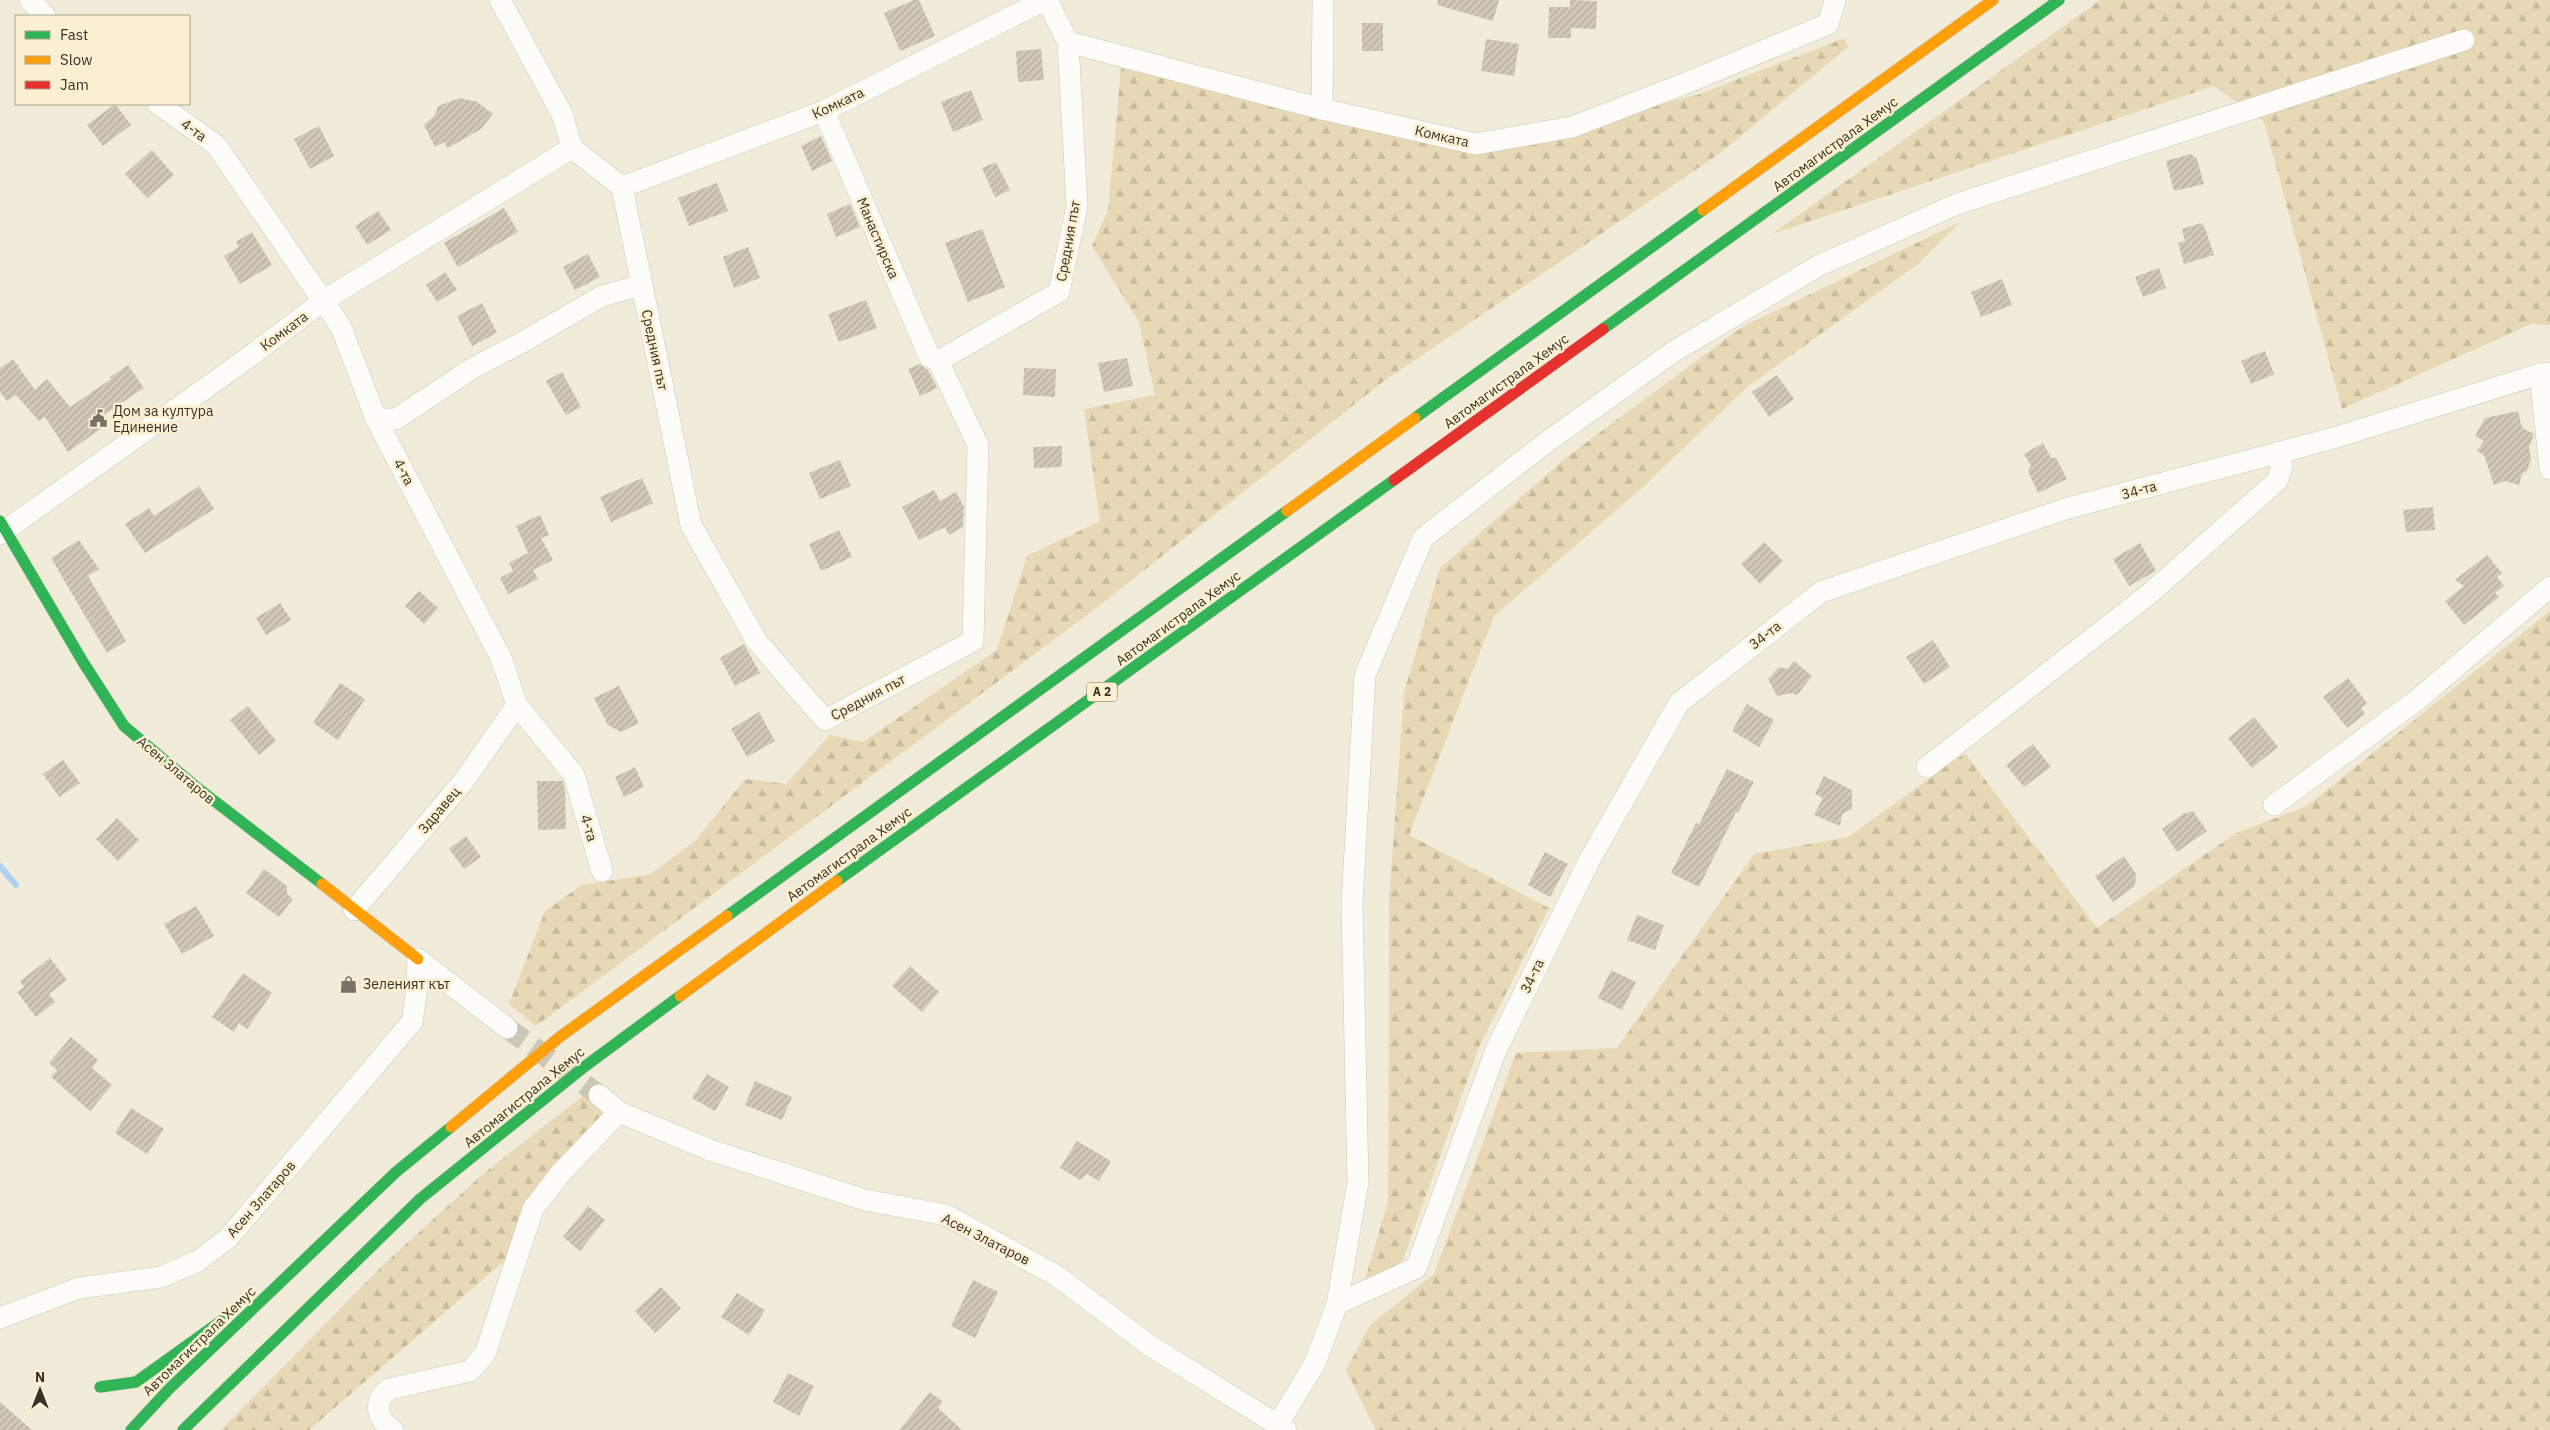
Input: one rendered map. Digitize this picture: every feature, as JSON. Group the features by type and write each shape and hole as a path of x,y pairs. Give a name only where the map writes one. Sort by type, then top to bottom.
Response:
{"main road":[{"name":"Автомагистрала Хемус","path":"131,1430 169,1389 396,1172 561,1036 1993,0"},
{"name":"Автомагистрала Хемус","path":"183,1430 420,1199 584,1067 746,947 2060,0"},
{"path":"1955,27 1959,9"},
{"name":"Асен Златаров","path":"2,529 124,726 195,786 418,959"},
{"path":"100,1387 136,1382 305,1260"}],"street":[{"path":"30,0 44,15"},
{"path":"500,0 562,114 572,148 622,187"},
{"name":"Комката","path":"622,187 824,111 1046,0 1068,42 1322,109 1476,144 1572,127 1691,81 1828,24 1835,0"},
{"path":"1322,109 1323,0"},
{"path":"1282,1427 1315,1363 1337,1304 1358,1182 1352,904 1365,675 1423,538 1544,444 1673,352 1818,266 1957,204 2464,40"},
{"name":"Средния път","path":"622,187 692,525 756,640 825,720 973,641 978,445 938,361 1059,292 1077,206 1068,42"},
{"name":"4-та","path":"159,105 216,145 341,327 376,419 501,658 517,706 574,775 602,871"},
{"name":"Манастирска","path":"824,111 929,356 938,361"},
{"name":"Комката","path":"2,529 252,355 323,301 572,148"},
{"path":"376,419 396,419 472,368 519,344 602,296 641,285"},
{"name":"34-та","path":"1337,1304 1416,1268 1496,1050 1590,858 1679,703 1820,592 2068,508 2330,439 2545,374 2550,469"},
{"path":"1927,767 2148,595 2277,481 2282,466 2276,453"},
{"path":"2274,805 2417,700 2550,587"},
{"name":"Здравец","path":"354,910 462,782 517,706"},
{"name":"Асен Златаров","path":"418,959 507,1028"},
{"name":"Асен Златаров","path":"0,1318 79,1288 161,1277 198,1261 228,1238 412,1022 418,959"},
{"name":"Асен Златаров","path":"599,1095 619,1112 710,1150 864,1200 946,1215 1057,1276 1149,1345 1282,1427"},
{"path":"393,1430 379,1416 377,1408 382,1395 389,1389 470,1371 485,1354 533,1209 560,1174 619,1112"}],"green space":[{"path":"2100,0 2550,0 2550,325 2531,324 2342,409 2264,122 2214,86 1772,234"},
{"path":"1845,38 1848,47 1719,154 1384,381 1091,612 536,1026 509,1004 545,911 582,885 651,874 696,840 745,779 786,784 830,735 863,742 997,650 1027,556 1100,521 1084,409 1155,395 1139,322 1092,246 1108,211 1121,68 1336,121 1495,139 1697,95"},
{"path":"1960,222 1918,264 1747,387 1642,488 1494,616 1409,835 1549,908 1480,1045 1403,1260 1362,1289 1388,1202 1389,901 1404,693 1440,568 1568,456 1742,327"},
{"path":"2550,611 2550,1430 1376,1430 1346,1370 1370,1325 1434,1274 1516,1053 1617,1048 1754,854 1848,837 1965,753 2097,928 2238,832 2307,806"},
{"path":"584,1095 613,1112 517,1250 309,1430 221,1430 383,1265 483,1174"}],"building":[{"path":"914,0 919,0 935,36 900,51 884,13"},
{"path":"1438,0 1499,0 1493,21 1437,5"},
{"path":"1570,0 1597,1 1596,29 1571,28 1571,38 1548,38 1549,7 1570,7"},
{"path":"1362,23 1383,23 1383,51 1362,51"},
{"path":"1486,39 1519,44 1514,76 1481,71"},
{"path":"1041,49 1044,80 1018,82 1016,51"},
{"path":"971,90 983,120 953,132 941,102"},
{"path":"460,98 477,102 493,114 481,129 448,148 444,142 435,147 424,125 435,115 438,106"},
{"path":"116,105 131,125 103,146 87,125"},
{"path":"319,126 334,156 310,169 294,139"},
{"path":"821,136 832,161 812,171 801,146"},
{"path":"152,150 174,175 147,198 125,174"},
{"path":"2191,154 2197,159 2204,184 2174,191 2166,161"},
{"path":"996,162 1010,190 995,197 982,168"},
{"path":"717,183 728,211 689,226 678,198"},
{"path":"850,204 860,227 836,237 827,214"},
{"path":"504,208 518,232 458,267 444,243"},
{"path":"378,211 391,230 367,245 355,226"},
{"path":"2201,223 2205,228 2214,255 2184,264 2178,243 2185,241 2182,229"},
{"path":"982,229 1005,287 968,302 945,243"},
{"path":"252,232 272,265 240,284 224,256 239,247 236,242"},
{"path":"748,247 760,278 734,288 723,257"},
{"path":"588,254 600,277 575,290 563,267"},
{"path":"2159,268 2166,288 2143,297 2135,277"},
{"path":"445,272 457,290 437,302 426,285"},
{"path":"2002,279 2012,305 1981,317 1971,292"},
{"path":"866,300 877,328 839,342 828,314"},
{"path":"482,303 497,333 472,346 457,316"},
{"path":"2265,351 2274,374 2251,384 2241,361"},
{"path":"1127,358 1133,386 1104,392 1098,363"},
{"path":"13,359 35,390 47,379 70,407 128,365 144,388 96,420 102,428 68,452 45,417 39,421 16,395 7,401 0,392 0,368"},
{"path":"920,364 928,370 937,388 920,396 908,369"},
{"path":"1024,368 1056,369 1055,397 1023,395"},
{"path":"562,372 581,407 566,415 546,381"},
{"path":"1777,375 1794,399 1769,417 1752,392"},
{"path":"2518,411 2522,428 2534,434 2529,447 2531,459 2527,471 2522,474 2519,485 2505,481 2494,485 2484,455 2477,451 2484,441 2475,436 2485,418"},
{"path":"2043,443 2051,458 2056,458 2067,479 2038,493 2028,471 2031,466 2024,454"},
{"path":"1062,446 1062,467 1034,468 1033,447"},
{"path":"840,460 851,486 820,499 809,473"},
{"path":"642,478 653,503 611,522 600,497"},
{"path":"199,486 214,509 145,553 125,524 149,508 154,516"},
{"path":"934,490 940,501 956,492 964,507 963,527 949,535 945,527 919,540 902,507"},
{"path":"2433,507 2435,530 2406,532 2403,510"},
{"path":"540,515 549,535 541,538 553,560 533,570 538,579 508,594 500,578 513,571 509,563 528,553 516,526"},
{"path":"839,530 852,557 821,571 809,544"},
{"path":"79,540 99,569 88,576 126,641 107,653 51,558"},
{"path":"1764,542 1783,561 1760,584 1741,564"},
{"path":"2140,543 2156,571 2129,586 2113,559"},
{"path":"2487,555 2502,573 2497,577 2504,586 2495,593 2499,597 2464,625 2445,601 2464,586 2455,580"},
{"path":"419,591 438,608 424,624 405,606"},
{"path":"280,603 291,620 266,635 256,618"},
{"path":"1933,640 1950,667 1924,684 1906,657"},
{"path":"744,644 760,673 735,686 720,658"},
{"path":"1794,661 1812,676 1797,695 1792,693 1777,696 1768,679 1779,667 1787,669"},
{"path":"2348,678 2367,703 2361,708 2365,714 2347,728 2323,697"},
{"path":"340,683 365,699 338,740 313,723"},
{"path":"619,686 639,723 621,732 608,725 594,698"},
{"path":"1747,704 1774,720 1759,747 1732,731"},
{"path":"248,706 276,741 259,755 230,720"},
{"path":"759,712 775,741 747,757 731,729"},
{"path":"2254,717 2278,747 2252,768 2228,738"},
{"path":"2033,744 2051,767 2024,787 2006,765"},
{"path":"63,760 80,783 59,797 43,774"},
{"path":"635,767 644,787 624,797 615,777"},
{"path":"1727,769 1754,782 1738,813 1736,812 1699,887 1671,873 1696,823 1699,824"},
{"path":"1824,776 1852,790 1852,809 1842,814 1840,826 1814,815 1823,798 1815,794"},
{"path":"537,781 563,781 566,829 538,830"},
{"path":"2193,811 2207,831 2177,852 2162,829 2183,814"},
{"path":"117,818 139,840 118,861 96,839"},
{"path":"466,836 481,857 464,869 449,849"},
{"path":"1545,852 1568,864 1550,897 1528,885"},
{"path":"2124,856 2136,874 2135,886 2113,902 2095,876"},
{"path":"264,869 287,886 287,894 293,899 279,917 246,893"},
{"path":"196,906 214,936 182,954 164,924"},
{"path":"1637,915 1664,925 1655,950 1627,940"},
{"path":"50,958 67,980 49,994 55,1002 36,1017 17,992 24,987 20,981"},
{"path":"910,966 939,992 922,1012 892,986"},
{"path":"1611,970 1636,982 1622,1010 1598,998"},
{"path":"243,973 272,993 247,1029 239,1023 234,1032 212,1017"},
{"path":"71,1037 98,1060 92,1068 112,1085 90,1111 51,1077 57,1070 49,1063"},
{"path":"707,1074 729,1087 715,1111 692,1098"},
{"path":"755,1081 792,1097 782,1120 745,1105"},
{"path":"131,1108 164,1129 147,1154 115,1133"},
{"path":"1077,1141 1111,1161 1099,1181 1087,1174 1080,1180 1060,1168"},
{"path":"588,1206 605,1220 580,1251 563,1237"},
{"path":"973,1280 998,1292 975,1338 951,1326"},
{"path":"661,1287 681,1308 655,1333 635,1311"},
{"path":"737,1293 765,1310 749,1335 721,1317"},
{"path":"788,1373 814,1386 799,1416 773,1402"},
{"path":"930,1392 943,1402 938,1408 962,1430 899,1430"},
{"path":"0,1402 32,1430 0,1430"}],"waterway":[{"path":"0,866 16,885"}],"tunnel":[{"path":"507,1028 599,1095"}],"traffic: fast":[{"path":"1603,329 2059,0"},
{"path":"1415,418 1703,210"},
{"path":"837,881 1394,480"},
{"path":"727,916 1287,511"},
{"path":"0,521 83,662 124,726 195,786 322,884"},
{"path":"183,1430 420,1199 584,1067 680,996"},
{"path":"131,1430 169,1389 396,1172 451,1127"},
{"path":"100,1387 136,1382 221,1321"}],"traffic: slow":[{"path":"1703,210 1993,0"},
{"path":"1287,511 1415,418"},
{"path":"680,996 837,881"},
{"path":"322,884 418,959"},
{"path":"451,1127 561,1036 727,916"}],"traffic: jam":[{"path":"1394,480 1603,329"}],"place":[{"name":"Дом за култура Единение","path":"99,419"},
{"name":"Зеленият кът","path":"349,984"}]}
